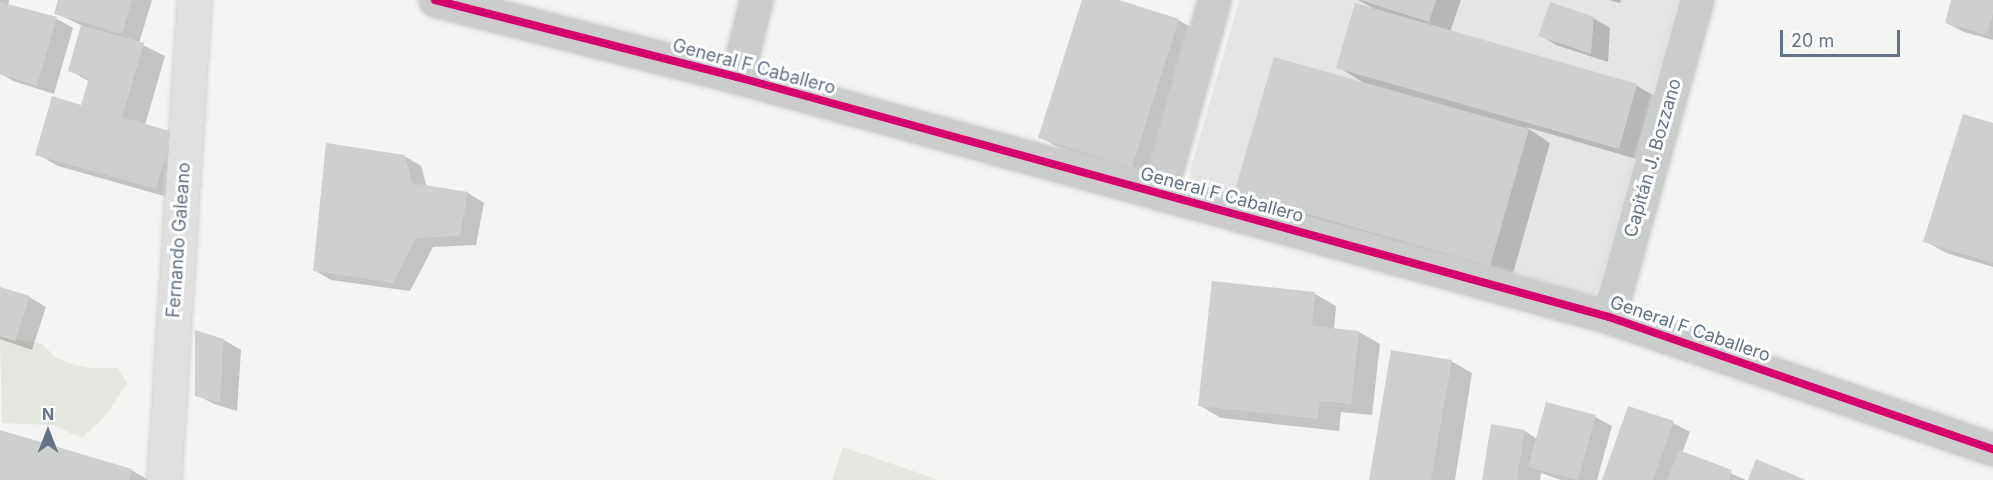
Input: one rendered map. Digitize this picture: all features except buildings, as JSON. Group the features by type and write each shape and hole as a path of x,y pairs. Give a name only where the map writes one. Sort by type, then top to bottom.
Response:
{"street":[{"name":"Fernando Galeano","path":"169,478 194,0"},
{"name":"General F Caballero","path":"435,0 737,76 1609,317 1993,449"},
{"path":"737,76 756,0"},
{"path":"1160,194 1214,0"},
{"name":"Capitán J. Bozzano","path":"1609,317 1697,0"}],"shaded area":[{"path":"1239,0 1678,0 1598,289 1593,295 1587,297 1192,186 1190,171"},
{"path":"0,337 42,344 56,358 72,364 89,368 118,368 127,383 106,415 82,438 52,425 2,423"},
{"path":"843,447 939,480 832,480"}],"cycle path":[{"path":"435,0 737,77 1609,317 1993,449"}]}
